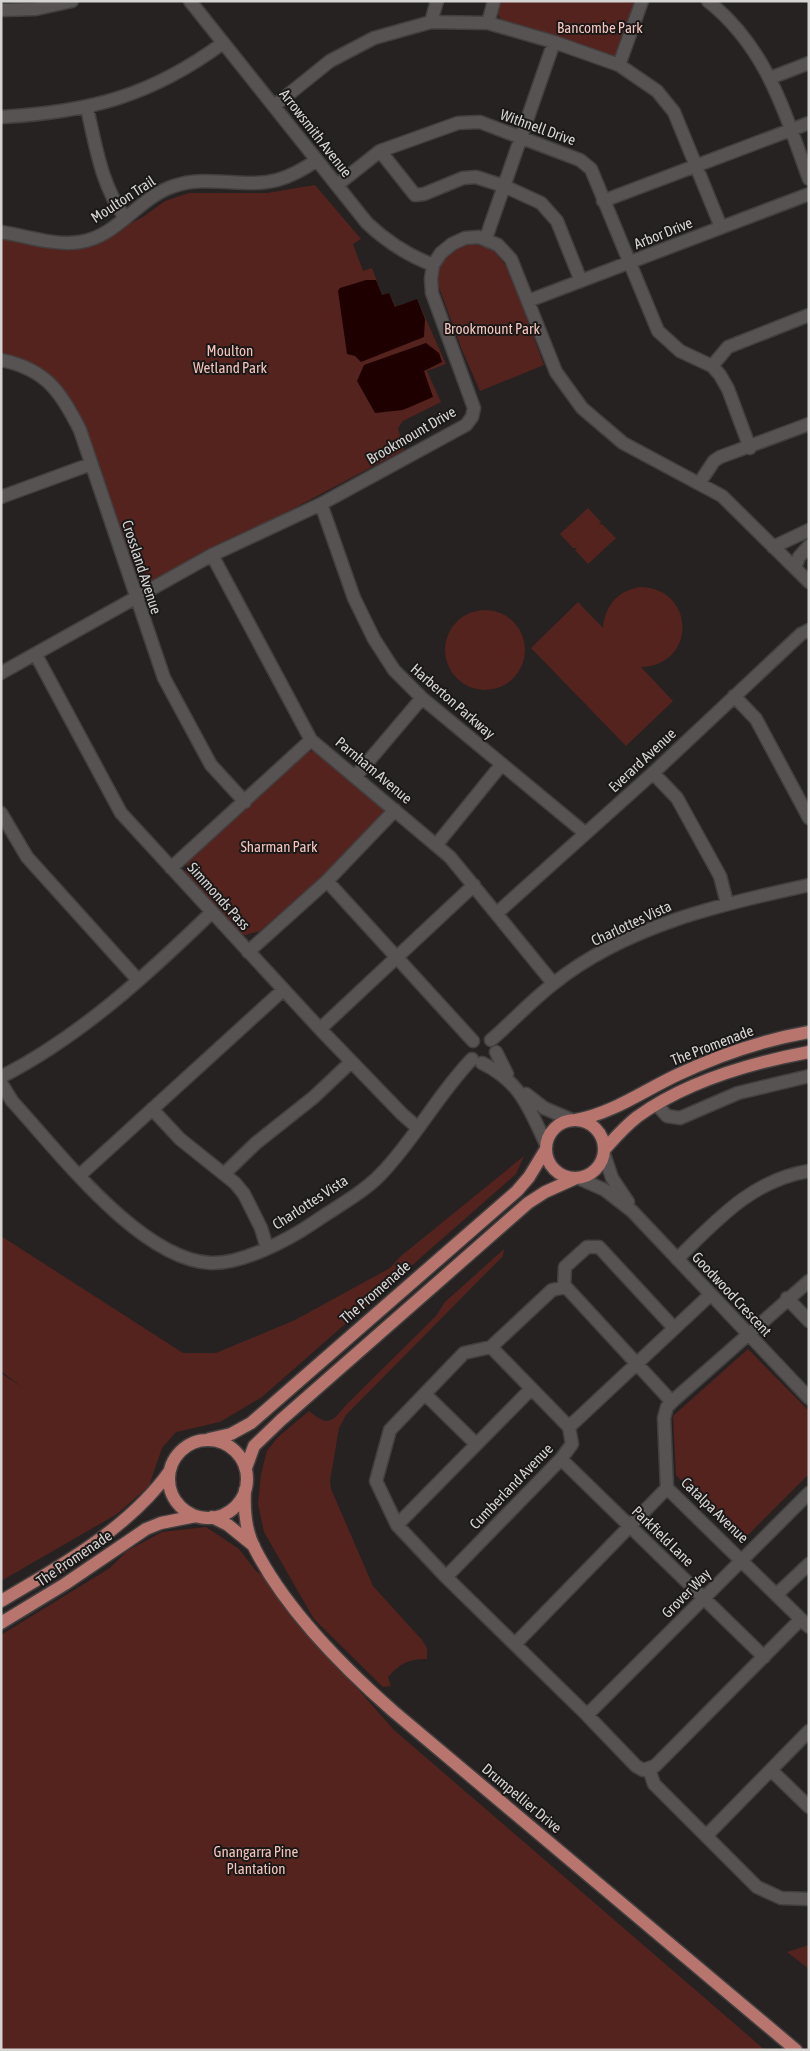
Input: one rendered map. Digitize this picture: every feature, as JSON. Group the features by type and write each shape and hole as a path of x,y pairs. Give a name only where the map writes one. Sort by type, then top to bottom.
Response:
{"main road":[{"name":"The Promenade","path":"574,1120 608,1111 678,1074 736,1051 774,1039 809,1032"},
{"path":"246,1468 242,1458 230,1446 209,1439 198,1441 183,1448 173,1461 169,1472 170,1489 174,1499 186,1511 196,1516 212,1517 233,1509 245,1490 246,1468 254,1446 528,1203 550,1189 594,1172 604,1152 630,1123 656,1105 735,1070 809,1052"},
{"path":"576,1178 555,1171 548,1161 546,1146 557,1127 574,1120 588,1123 595,1128 602,1138 604,1152"},
{"name":"The Promenade","path":"209,1439 231,1434 251,1423 517,1191 530,1177 546,1146"},
{"name":"The Promenade","path":"1,1601 78,1552 136,1510 153,1494 169,1472"},
{"name":"Drumpellier Drive","path":"245,1490 245,1514 254,1546"},
{"name":"The Promenade","path":"1,1623 66,1584 146,1529 161,1523 196,1516"},
{"name":"Drumpellier Drive","path":"212,1517 228,1525 254,1546 290,1600 312,1628 377,1696 796,2050"}],"street":[{"path":"1,10 36,9 72,1"},
{"name":"Arrowsmith Avenue","path":"190,1 367,223 400,250 433,265"},
{"path":"431,22 437,1"},
{"path":"488,23 494,1"},
{"path":"619,65 642,1"},
{"path":"708,1 723,14 755,51 770,78 809,179"},
{"path":"274,106 330,61 374,38 431,22 488,23 554,42 619,65 657,91 674,112 721,227"},
{"path":"486,238 554,42"},
{"path":"1,117 50,114 87,108 124,98 159,83 198,62 223,43"},
{"path":"770,78 809,63"},
{"path":"87,108 104,180 112,199 125,218"},
{"name":"Withnell Drive","path":"337,185 380,151 458,123 480,122 580,160 591,169 658,331 680,351 712,366 725,382 750,448"},
{"path":"603,201 695,164 809,123"},
{"path":"380,151 415,195 424,194 463,178 476,177 504,186 541,203 557,221 581,281"},
{"name":"Moulton Trail","path":"1,232 60,244 82,242 109,231 149,199 174,186 204,181 275,181 300,172 317,160"},
{"name":"Arbor Drive","path":"528,301 809,194"},
{"path":"433,265 441,253 458,240 472,237 486,238 498,245 512,259 556,372 589,415 623,442 700,482 722,496 809,582"},
{"name":"Brookmount Drive","path":"1,673 212,555 321,504 456,432 472,417 474,408 471,398 432,292 433,265"},
{"path":"712,366 728,347 809,315"},
{"name":"Crossland Avenue","path":"1,360 21,364 28,368 48,381 64,399 80,430 164,678 211,765 245,802"},
{"path":"700,482 714,462 720,457 750,448 809,424"},
{"path":"1,497 91,464"},
{"name":"Harberton Parkway","path":"321,504 354,598 374,639 394,670 422,698 585,834"},
{"path":"773,547 809,530"},
{"path":"795,568 799,557 809,546"},
{"name":"Parnham Avenue","path":"212,555 311,740 437,844 474,885 553,983"},
{"name":"Everard Avenue","path":"497,913 653,773 801,634 809,630"},
{"name":"Simmonds Pass","path":"36,655 121,813 283,990 351,1062 418,1128"},
{"path":"734,696 756,719 809,818"},
{"path":"355,777 422,698"},
{"path":"171,868 311,740"},
{"path":"437,844 502,764"},
{"path":"653,773 677,798 720,876 727,903"},
{"path":"248,952 327,882 395,810"},
{"path":"1,813 27,857 138,980"},
{"path":"327,882 472,1041"},
{"path":"320,1029 474,885"},
{"name":"Charlottes Vista","path":"494,1046 553,983 596,956 692,913 727,903 809,885"},
{"path":"1,1077 22,1066 93,1019 212,912"},
{"path":"80,1176 283,990"},
{"path":"472,1041 483,1037 494,1046 502,1070 530,1108 546,1146"},
{"path":"472,1041 469,1050 477,1061 502,1070 536,1103 574,1120"},
{"path":"477,1061 489,1062 494,1046"},
{"name":"Charlottes Vista","path":"1,1082 12,1102 116,1213 176,1254 212,1263 227,1261 267,1248 297,1234 378,1177 401,1152 454,1077 477,1061"},
{"path":"224,1174 256,1142 314,1096 351,1062"},
{"path":"656,1105 668,1116 680,1118 738,1093 809,1076"},
{"path":"152,1109 180,1139 224,1174 244,1194 262,1228 267,1248"},
{"name":"Goodwood Crescent","path":"604,1152 614,1182 632,1211"},
{"path":"677,1259 732,1205 748,1194 772,1181 809,1170"},
{"name":"Goodwood Crescent","path":"576,1178 605,1190 632,1211 809,1398"},
{"path":"672,1402 564,1287 565,1268 587,1246 599,1247 674,1328"},
{"name":"Catalpa Avenue","path":"805,1623 667,1488 664,1418 667,1407 672,1402 787,1298 809,1281"},
{"path":"564,1287 552,1290 491,1347 464,1353 390,1430 376,1481 396,1525 446,1578 587,1715 636,1766 643,1770 652,1768 764,1657 805,1623"},
{"path":"491,1347 569,1427 710,1295"},
{"path":"787,1298 809,1321"},
{"path":"396,1525 531,1389"},
{"path":"425,1394 476,1444"},
{"name":"Cumberland Avenue","path":"446,1578 561,1459 572,1444 569,1427"},
{"name":"Parkfield Lane","path":"561,1459 764,1657"},
{"path":"515,1644 667,1488"},
{"name":"Grover Way","path":"587,1715 809,1493"},
{"path":"776,1595 809,1564"},
{"path":"706,1836 809,1731"},
{"path":"652,1768 654,1784 757,1887 768,1894 781,1898 809,1899"},
{"path":"771,1770 809,1807"}],"green space":[{"name":"Bancombe Park","path":"499,1 638,1 618,54 608,57 505,23 498,13"},
{"name":"Moulton Wetland Park","path":"315,185 361,239 353,244 363,271 372,268 382,295 389,293 396,307 417,299 446,364 427,371 441,402 403,421 398,428 404,450 147,586 140,584 134,576 64,390 1,355 1,237 60,250 87,245 143,217 165,201 189,193 267,193"},
{"name":"Brookmount Park","path":"467,242 492,249 508,268 544,365 480,391 462,350 436,279 439,265 445,255"},
{"path":"588,508 601,522 599,525 602,524 616,538 588,564 575,550 577,548 573,548 560,534"},
{"path":"640,587 658,591 672,600 680,612 682,627 680,641 672,654 659,663 641,667 673,701 626,746 531,648 578,602 603,628 606,613 614,601 625,592"},
{"path":"485,610 500,613 513,622 522,635 525,650 522,665 513,678 500,687 485,690 470,687 457,678 448,665 445,650 448,635 457,622 470,613"},
{"name":"Sharman Park","path":"311,751 320,753 382,804 384,811 379,819 321,878 260,931 242,936 186,879 185,869 188,858 303,754"},
{"path":"524,1156 516,1174 262,1397 220,1422 176,1432 162,1448 149,1486 117,1514 1,1581 1,1373 23,1388 1,1371 1,1236 183,1353 216,1353 295,1320 390,1268 401,1256"},
{"path":"504,1249 503,1256 346,1415 339,1428 330,1481 331,1489 373,1586 427,1648 427,1659 410,1661 401,1665 388,1677 391,1686 383,1687 314,1619 264,1532 258,1504 261,1474 267,1451 278,1437 309,1411 322,1420 332,1420 436,1316 445,1302"},
{"path":"748,1349 809,1411 809,1474 742,1541 676,1475 673,1416"},
{"name":"Gnangarra Pine Plantation","path":"206,1527 239,1549 256,1571 270,1581 301,1625 394,1730 765,2050 1,2050 1,1635 110,1568 127,1551 162,1532"},
{"path":"809,1945 809,1969 787,1952"}],"shaded area":[{"path":"366,280 376,280 382,295 389,293 395,307 417,299 425,319 424,337 361,362 355,356 347,354 338,291 340,288"},
{"path":"426,343 439,353 442,362 424,371 433,397 403,410 375,413 357,381 364,365"}]}
